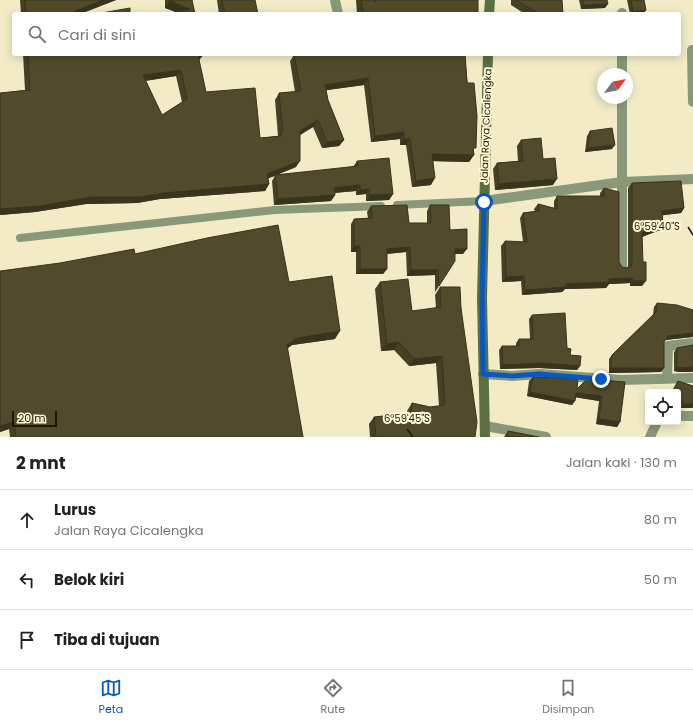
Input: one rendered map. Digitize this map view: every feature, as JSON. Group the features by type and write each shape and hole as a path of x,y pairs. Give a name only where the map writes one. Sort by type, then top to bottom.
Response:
{"main road":[{"path":"489,12 490,0"},
{"name":"Jalan Raya Cicalengka","path":"485,437 482,298 488,56"}],"street":[{"path":"335,0 338,12"},
{"path":"692,50 693,102"},
{"path":"622,56 622,68"},
{"path":"622,104 622,267"},
{"path":"484,202 622,182 693,179"},
{"path":"667,378 668,346 693,343"},
{"path":"483,374 512,376 539,374 621,380 693,378"},
{"path":"681,416 693,416"},
{"path":"650,437 656,425"},
{"path":"485,426 546,437"}],"lane":[{"path":"20,238 275,210 484,202"}],"building":[{"path":"25,0 103,0 73,12 26,12"},
{"path":"192,0 195,12 176,12 190,9 170,1"},
{"path":"222,0 255,0 258,12 225,12"},
{"path":"361,0 374,0 375,3 375,0 478,0 478,12 363,12"},
{"path":"516,0 562,0 563,12 536,12"},
{"path":"583,0 607,0 608,4 583,5"},
{"path":"631,0 644,0 646,10 633,12"},
{"path":"130,8 130,12 107,12"},
{"path":"28,56 198,56 206,92 255,88 260,138 281,136 281,132 283,132 279,93 301,91 294,56 465,56 467,83 474,83 477,116 476,148 473,148 474,155 432,154 435,178 416,181 410,139 404,139 404,132 375,136 368,78 325,85 328,100 344,140 327,142 318,120 300,131 300,161 267,174 269,184 164,193 141,197 91,197 40,206 0,209 0,93 30,90","holes":["181,70 187,99 162,115 143,75"]},
{"path":"612,128 615,145 588,148 590,131"},
{"path":"541,138 543,159 555,158 557,179 499,184 497,163 523,161 521,140"},
{"path":"389,158 393,194 370,195 369,189 360,190 360,185 334,188 335,195 278,199 275,175 358,166 357,161"},
{"path":"681,181 684,208 662,211 663,225 642,233 643,262 646,262 646,281 633,281 633,278 609,279 609,282 566,284 566,287 525,290 524,276 506,277 505,241 527,242 523,213 539,211 538,204 557,209 557,196 604,196 604,188 619,192 619,262 622,267 626,268 631,266 632,183"},
{"path":"407,205 409,223 431,223 430,205 449,205 450,230 467,229 467,249 455,249 455,261 439,286 438,270 411,270 410,247 387,249 387,269 360,269 360,246 354,246 354,219 372,218 371,206"},
{"path":"278,225 289,282 332,276 340,331 297,338 287,345 303,437 16,437 14,422 0,426 0,271 60,263 134,249 135,254 207,238"},
{"path":"408,279 412,311 441,307 440,287 460,287 461,308 477,422 475,437 376,437 374,417 411,413 412,403 430,407 445,405 442,356 414,359 399,342 387,344 380,282"},
{"path":"657,303 677,305 693,310 693,333 668,336 664,342 664,368 611,368 612,355 656,312"},
{"path":"565,313 567,348 571,349 570,355 581,356 580,366 542,363 503,365 502,346 519,346 519,339 533,339 532,315"},
{"path":"693,345 693,367 677,367 677,348"},
{"path":"533,377 578,379 577,389 587,379 625,382 620,422 599,419 602,396 576,393 575,401 530,392"},
{"path":"678,381 693,386 693,404 684,404 681,400 681,389 674,389"},
{"path":"508,431 539,437 507,437"}],"route":[{"path":"484,202 482,298 483,374 512,376 539,374 601,379"}]}
